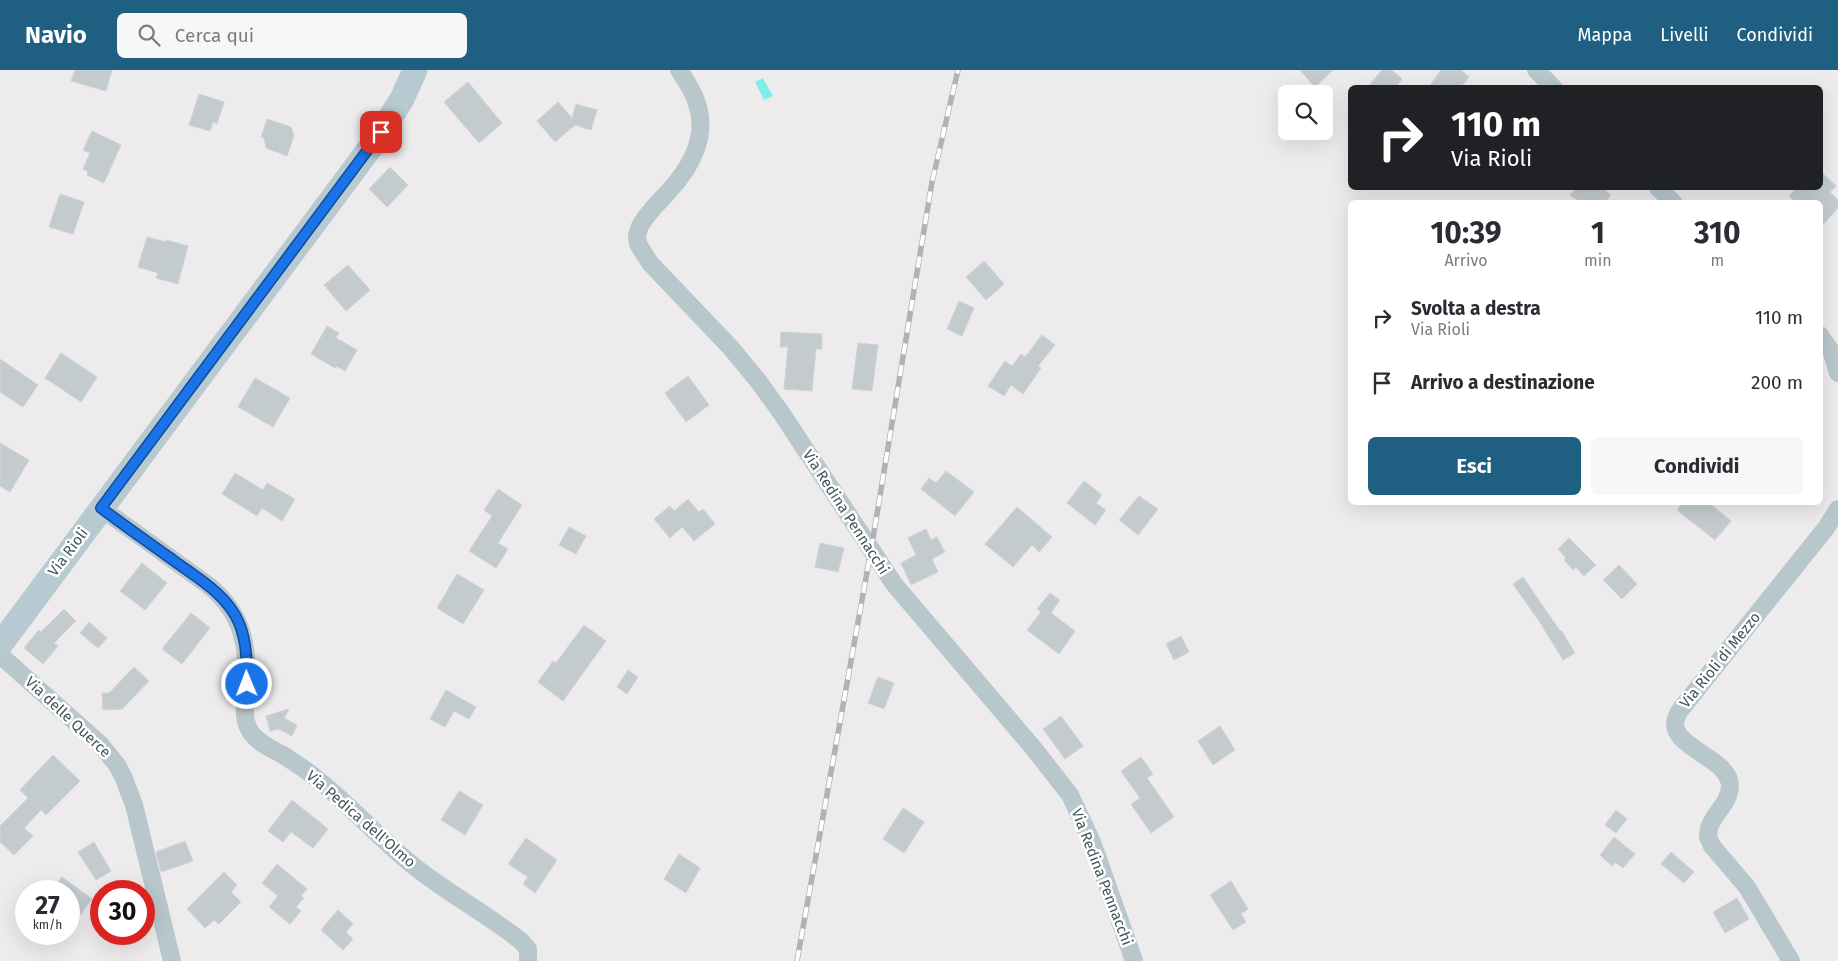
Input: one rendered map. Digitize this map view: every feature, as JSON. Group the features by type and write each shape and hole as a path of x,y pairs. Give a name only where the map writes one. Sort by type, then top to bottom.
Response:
{"main road":[{"name":"Via Rioli","path":"0,644 376,140 398,105 415,70"}],"street":[{"name":"Via Redina Pennacchi","path":"679,70 698,104 699,142 681,176 640,226 637,235 641,250 656,270 731,348 755,376 894,584 998,704 1064,787 1079,812 1092,842 1134,961"},
{"path":"1536,70 1551,85"},
{"path":"1660,190 1671,200"},
{"path":"1823,340 1832,353 1838,373"},
{"name":"Via Pedica dell'Olmo","path":"101,508 208,585 223,598 233,611 242,630 245,648 247,676 246,721 250,732 257,740 316,778 410,863 522,942 528,949 528,961"},
{"name":"Via Rioli di Mezzo","path":"1790,961 1746,887 1717,854 1710,842 1708,833 1711,824 1726,800 1730,783 1726,775 1716,764 1680,736 1675,724 1676,716 1681,709 1826,528 1838,509"},
{"name":"Via delle Querce","path":"0,655 100,744 117,764 134,805 172,961"}],"water":[{"path":"763,78 773,96 764,100 755,82"}],"building":[{"path":"75,70 112,70 106,91 71,81"},
{"path":"1300,70 1333,70 1317,85 1313,85"},
{"path":"1382,70 1392,70 1402,79 1397,85 1370,85"},
{"path":"1441,70 1461,70 1469,77 1462,85 1430,85"},
{"path":"468,82 502,123 479,143 444,102"},
{"path":"199,94 224,102 217,124 213,122 210,131 189,125"},
{"path":"558,102 572,118 576,104 597,110 591,130 575,125 555,142 537,121"},
{"path":"267,119 291,127 294,136 287,156 266,148 264,138 261,137"},
{"path":"92,131 121,145 104,183 87,175 88,172 83,169 90,153 83,150"},
{"path":"390,167 408,185 387,207 369,189"},
{"path":"1823,174 1836,186 1830,192 1838,200 1838,208 1823,225 1823,200 1794,200 1789,196 1795,190 1823,190"},
{"path":"1574,190 1605,190 1611,195 1607,200 1577,200 1570,195"},
{"path":"60,194 84,202 73,234 49,227"},
{"path":"147,237 188,246 178,284 156,278 158,273 138,267"},
{"path":"984,261 1004,284 986,300 966,277"},
{"path":"348,265 370,290 346,311 324,285"},
{"path":"959,301 974,308 962,336 947,329"},
{"path":"327,326 339,333 336,338 357,350 345,371 336,366 335,368 311,354"},
{"path":"781,332 822,334 822,349 816,349 812,391 784,389 788,347 780,347"},
{"path":"1042,335 1055,345 1038,366 1041,368 1023,394 1011,385 1004,396 988,386 1005,361 1012,366 1021,354 1025,357"},
{"path":"858,343 878,345 872,391 852,389"},
{"path":"61,353 97,377 81,402 45,378"},
{"path":"0,359 38,385 23,407 0,392"},
{"path":"688,376 709,405 686,422 665,393"},
{"path":"255,378 290,398 273,427 238,407"},
{"path":"0,443 29,460 10,492 0,486"},
{"path":"946,471 974,492 955,516 921,489 929,478 936,483"},
{"path":"235,473 263,490 267,483 295,499 282,521 262,508 257,516 222,494"},
{"path":"1084,481 1102,495 1096,503 1106,510 1095,525 1067,503"},
{"path":"498,489 522,505 498,543 508,549 496,568 469,551 492,516 484,510"},
{"path":"1139,496 1158,509 1138,535 1119,520"},
{"path":"688,499 699,512 703,509 715,524 694,541 682,527 670,538 654,519 670,506 674,511"},
{"path":"1681,505 1712,505 1731,521 1715,540 1677,510"},
{"path":"1017,507 1052,537 1039,552 1032,545 1013,567 985,544"},
{"path":"569,527 586,536 576,554 559,545"},
{"path":"926,529 931,540 937,537 945,552 932,559 938,572 911,585 901,563 916,555 908,538"},
{"path":"1569,538 1596,565 1584,576 1576,567 1573,570 1564,560 1566,558 1558,549"},
{"path":"820,543 844,548 838,572 815,567"},
{"path":"142,563 167,583 145,610 120,591"},
{"path":"1619,565 1637,584 1622,599 1603,580"},
{"path":"457,574 484,590 463,624 437,608"},
{"path":"1523,577 1575,653 1563,660 1513,584"},
{"path":"1050,593 1060,600 1051,613 1075,631 1059,654 1027,630 1041,612 1037,609"},
{"path":"64,609 76,621 54,643 58,646 43,664 24,648 39,630 41,632"},
{"path":"191,613 210,628 182,664 162,649"},
{"path":"89,622 107,638 98,648 80,633"},
{"path":"584,625 606,641 563,701 538,682 553,661 556,663"},
{"path":"1181,636 1189,652 1174,660 1166,644"},
{"path":"134,667 149,681 122,709 103,710 102,693 109,693"},
{"path":"628,670 638,677 627,694 617,687"},
{"path":"878,677 894,683 884,709 868,703"},
{"path":"446,690 476,707 469,719 454,711 445,727 430,719"},
{"path":"289,709 284,718 297,725 292,736 278,729 270,731 266,716"},
{"path":"1061,716 1083,746 1065,759 1043,729"},
{"path":"1220,726 1235,750 1213,765 1198,741"},
{"path":"53,755 80,781 46,815 41,810 24,828 33,836 14,855 0,842 0,826 28,798 20,790"},
{"path":"1141,757 1153,774 1147,778 1174,817 1151,833 1131,804 1140,798 1121,771"},
{"path":"459,791 483,805 465,835 441,820"},
{"path":"292,800 328,829 313,848 291,832 283,842 268,831"},
{"path":"903,808 924,822 904,853 883,839"},
{"path":"1616,810 1627,819 1616,833 1605,825"},
{"path":"1614,837 1635,854 1623,868 1615,862 1612,866 1600,855"},
{"path":"526,838 557,860 535,893 523,884 528,877 508,864"},
{"path":"185,841 193,861 161,872 156,852"},
{"path":"94,842 111,871 96,880 78,852"},
{"path":"1671,852 1694,872 1684,883 1661,864"},
{"path":"679,854 700,868 686,893 664,879"},
{"path":"277,864 307,889 301,896 304,898 296,907 301,911 290,924 269,907 278,896 262,883"},
{"path":"224,872 237,885 231,892 241,902 219,924 214,920 205,928 187,909"},
{"path":"1231,881 1248,909 1241,914 1246,922 1233,930 1210,895"},
{"path":"80,890 90,898 90,902 80,915"},
{"path":"1737,898 1749,919 1725,933 1713,912"},
{"path":"338,910 353,924 346,932 353,939 343,950 321,930"}],"railway":[{"path":"797,961 871,550 932,182 958,70"}],"route":[{"path":"247,684 246,654 242,630 228,604 208,585 101,508 381,132"}]}
